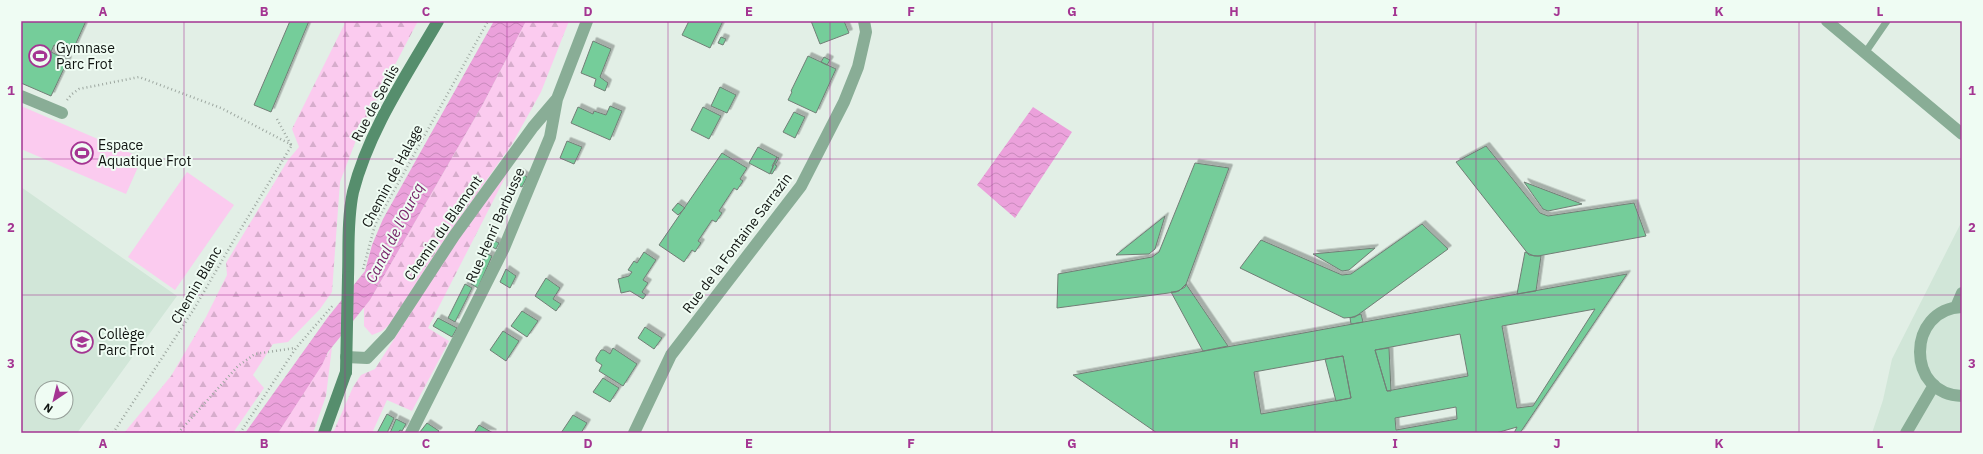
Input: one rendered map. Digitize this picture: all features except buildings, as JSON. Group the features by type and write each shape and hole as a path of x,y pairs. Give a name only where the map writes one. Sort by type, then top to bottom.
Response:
{"main road":[{"name":"Rue de Senlis","path":"324,433 346,372 346,357 354,275 350,213 353,193 364,156 377,127 438,21"}],"street":[{"name":"Rue Henri Barbusse","path":"411,433 504,248 550,137 557,99 587,21"},
{"name":"Rue de la Fontaine Sarrazin","path":"634,433 671,355 801,186 844,102 858,67 866,32 864,21"},
{"path":"1827,21 1962,134"},
{"path":"21,96 62,113"},
{"name":"Chemin du Blamont","path":"346,357 367,358 390,334 454,236 534,127 557,99"},
{"path":"1921,100 1962,123"},
{"path":"1962,293 1959,307 1943,312 1931,320 1923,332 1919,346 1920,360 1925,374 1934,385 1944,392 1962,396"},
{"path":"1906,433 1934,385"}],"lane":[{"path":"1865,53 1887,21"}],"path":[{"name":"Chemin de Halage","path":"354,275 364,268 375,225 488,21"},
{"path":"62,113 72,94 79,89 139,78 221,108 292,145"},
{"path":"277,119 292,145"},
{"name":"Chemin Blanc","path":"113,433 194,309 245,221 292,145"},
{"path":"240,433 296,348 337,301"},
{"path":"178,433 238,366 255,354 296,348"}],"shaded area":[{"name":"Collège Parc Frot","path":"21,187 177,296 77,433 21,433"},
{"path":"1962,221 1962,433 1872,433 1883,400 1892,359"}],"green space":[{"path":"346,21 418,21 358,135 340,182 332,292 320,309 288,342 273,344 253,375 264,388 233,433 124,433 171,376 206,317 227,275 226,263 288,160 299,147 292,129"},
{"path":"526,21 569,21 541,92 512,144 440,246 390,324 382,331 372,335 364,326 364,307 370,300 483,104"},
{"name":"Espace Aquatique Frot","path":"21,106 142,158 126,194 21,149"},
{"path":"512,164 428,328 449,341 412,411 387,400 372,433 333,433 353,387 361,375 375,369 454,245"},
{"path":"187,172 234,205 175,290 128,257"},
{"path":"332,347 326,396 313,433 278,433"}],"water":[{"name":"Canal de l'Ourcq","path":"494,21 526,21 483,104 370,300 328,352 322,365 278,433 245,433 328,317 365,271 372,245 383,219"},
{"path":"1033,107 1072,132 1015,218 977,185"}],"place":[{"name":"Gymnase Parc Frot","path":"40,56"},
{"name":"Espace Aquatique Frot","path":"82,153"},
{"name":"Collège Parc Frot","path":"82,342"}]}
